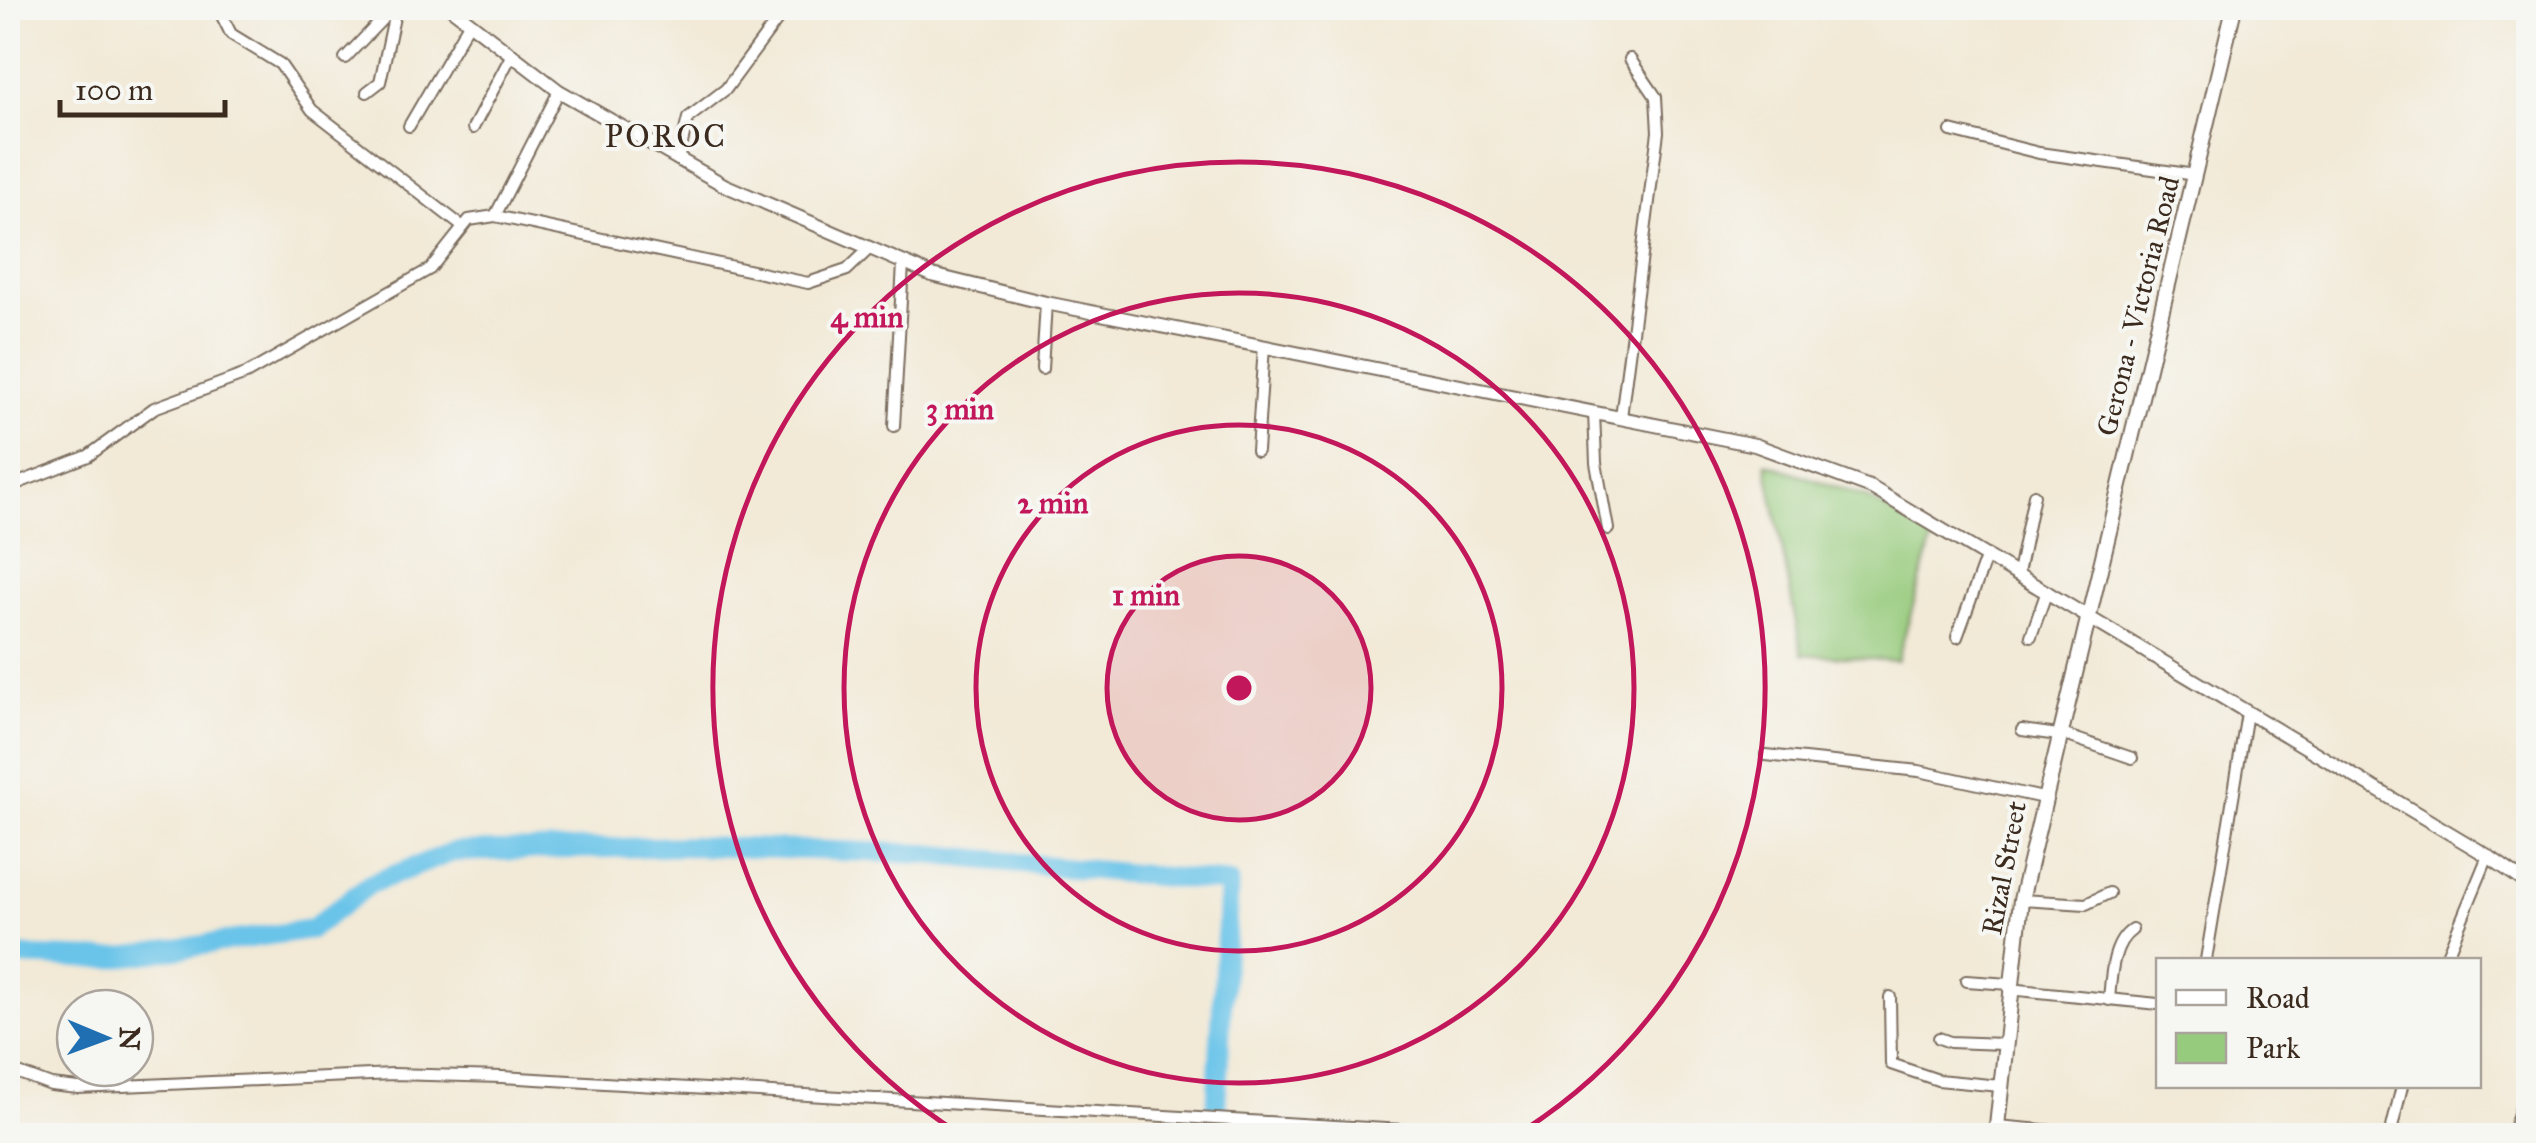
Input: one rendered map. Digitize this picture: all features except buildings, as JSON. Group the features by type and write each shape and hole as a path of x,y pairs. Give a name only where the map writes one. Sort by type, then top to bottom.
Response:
{"main road":[{"name":"Gerona - Victoria Road","path":"2088,615 2234,8"},
{"name":"Rizal Street","path":"1996,1131 2021,900 2088,615"}],"street":[{"path":"345,58 394,8"},
{"path":"368,92 380,82 394,8"},
{"path":"450,8 559,91 678,160 903,264 1046,303 1594,412 1790,456 1872,488 2488,856 2528,884"},
{"path":"678,160 688,118 726,89 786,8"},
{"path":"221,14 231,34 280,64 312,110 463,227"},
{"path":"409,126 469,23"},
{"path":"473,128 511,56"},
{"path":"1621,418 1658,132 1656,97 1630,59"},
{"path":"495,216 559,91"},
{"path":"1951,131 2039,152 2195,175"},
{"path":"8,487 88,456 154,408 215,388 430,269 463,227 476,217 495,216 808,284 847,270 868,250"},
{"path":"894,426 903,264"},
{"path":"1042,369 1046,303"},
{"path":"1257,450 1264,346"},
{"path":"1594,412 1596,463 1608,530"},
{"path":"2018,573 2034,494"},
{"path":"1956,637 1988,556"},
{"path":"2032,636 2047,590"},
{"path":"2206,958 2247,713"},
{"path":"2022,730 2059,734 2132,758"},
{"path":"1766,755 1919,771 2043,798"},
{"path":"2445,958 2488,856"},
{"path":"2021,900 2086,904 2110,892"},
{"path":"2109,1000 2114,959 2132,930"},
{"path":"1966,981 2156,1004"},
{"path":"1890,997 1891,1064 1938,1080 2000,1086"},
{"path":"1939,1038 2003,1044"},
{"path":"8,1069 50,1085 78,1088 393,1074 502,1077 1504,1136"},
{"path":"2512,1136 2528,1084"},
{"path":"2390,1136 2402,1088"},
{"path":"1996,1131 2110,1136"}],"green space":[{"path":"1766,463 1865,497 1933,537 1897,661 1802,654"}],"waterway":[{"path":"8,956 109,959 311,929 370,884 453,852 692,846 926,854 1229,883 1216,1110"},
{"path":"1209,1136 1214,1124"}],"district":[{"name":"POROC","path":"666,136"}]}
